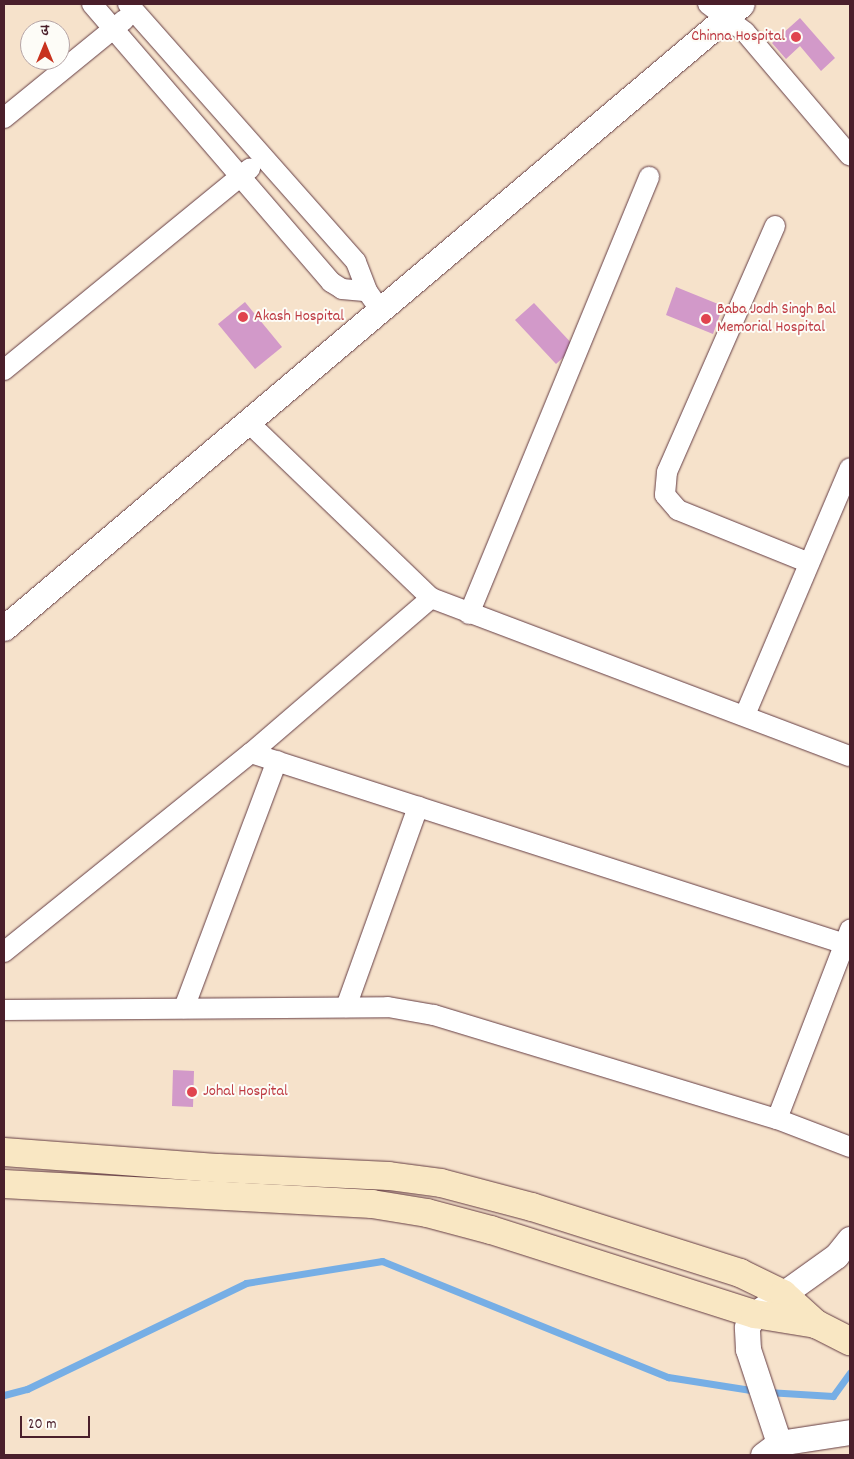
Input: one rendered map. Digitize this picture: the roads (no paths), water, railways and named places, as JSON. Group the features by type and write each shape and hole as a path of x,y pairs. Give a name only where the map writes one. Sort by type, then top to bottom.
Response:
{"main road":[{"path":"4,1152 219,1168 389,1176 441,1183 532,1207 740,1273 783,1294 816,1324 850,1341"},
{"path":"4,1184 372,1204 426,1213 500,1233 755,1314 816,1324"}],"street":[{"path":"92,4 330,282 342,289 374,300"},
{"path":"4,118 114,29 131,7 356,262 374,300"},
{"path":"4,628 248,422 374,300 726,8 850,156"},
{"path":"4,370 263,158"},
{"path":"469,614 649,177"},
{"path":"775,226 668,472 665,494 678,510 809,563"},
{"path":"248,422 431,598 469,614 745,715 850,756"},
{"path":"745,715 850,468"},
{"path":"4,952 251,753 431,598"},
{"path":"251,753 418,807 847,937 777,1120"},
{"path":"184,1008 277,761"},
{"path":"346,1007 418,807"},
{"path":"4,1010 388,1007 434,1015 777,1120 850,1147"},
{"path":"850,1240 836,1256 755,1314 747,1327 748,1349 771,1418 771,1449 850,1432"}],"waterway":[{"path":"4,1395 27,1389 246,1283 382,1261 668,1377 757,1391"},
{"path":"767,1392 833,1396 850,1373"}],"place":[{"name":"Chinna Hospital","path":"796,37"},
{"name":"Akash Hospital","path":"243,317"},
{"name":"Baba Jodh Singh Bal Memorial Hospital","path":"706,319"},
{"name":"Johal Hospital","path":"192,1092"}]}
